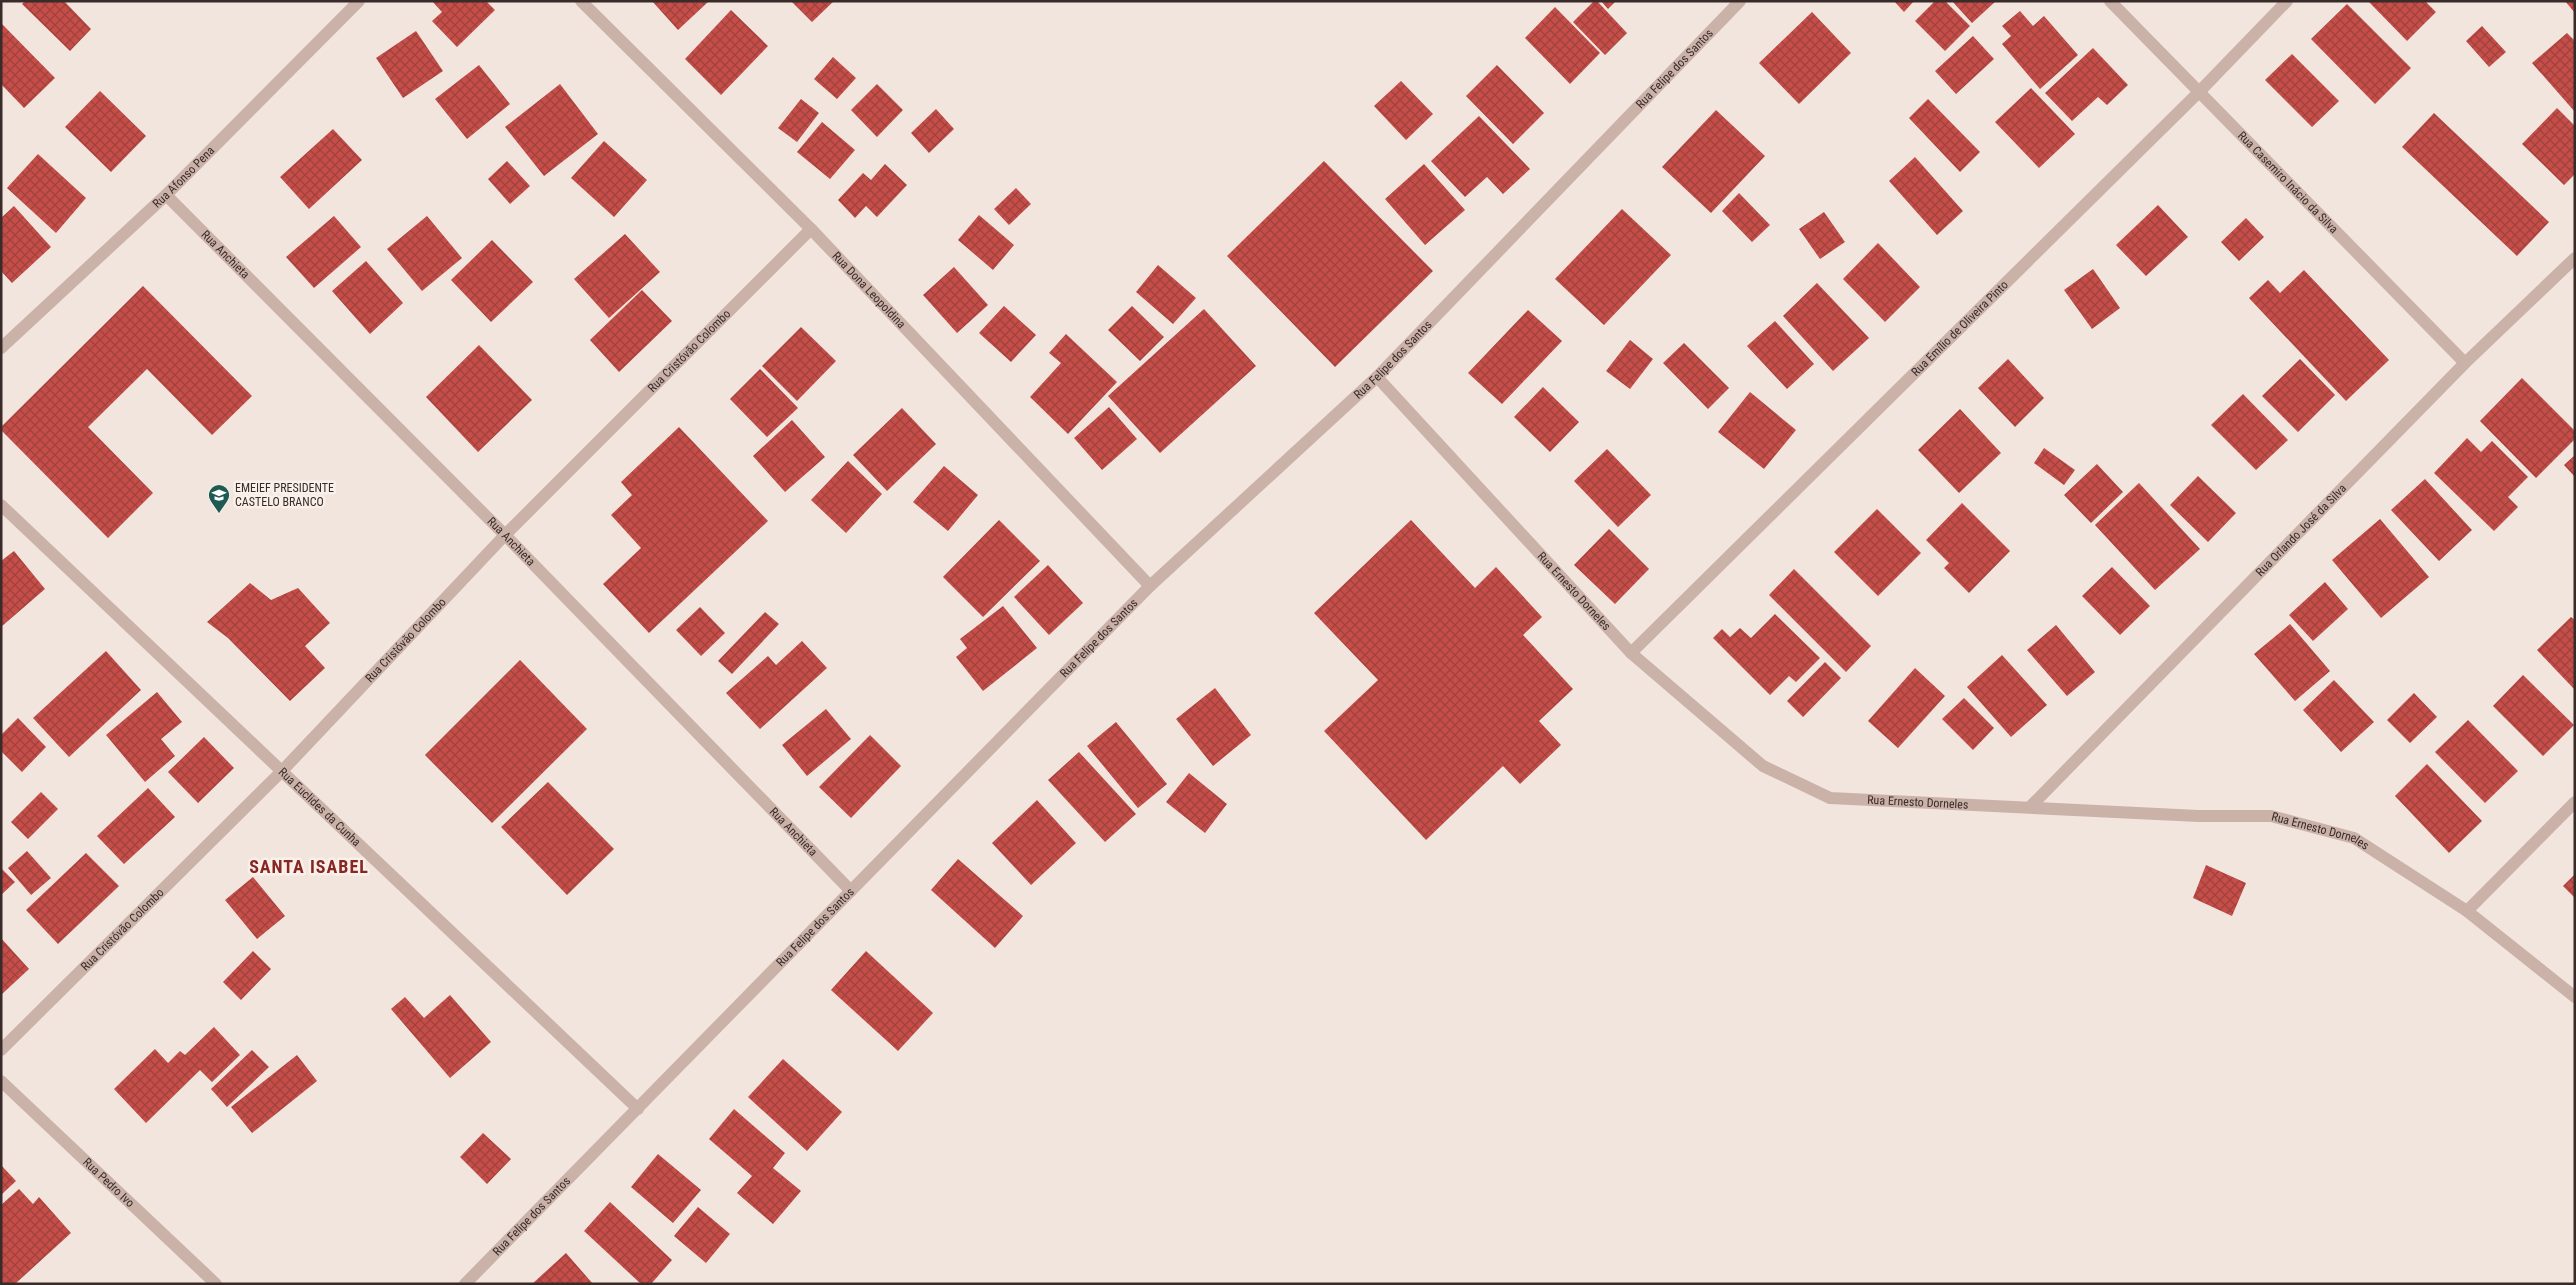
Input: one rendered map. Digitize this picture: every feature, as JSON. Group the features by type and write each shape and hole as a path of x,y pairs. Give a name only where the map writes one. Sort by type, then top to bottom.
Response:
{"street":[{"name":"Rua Afonso Pena","path":"1,348 166,195 359,1"},
{"name":"Rua Dona Leopoldina","path":"581,1 811,229 1150,586"},
{"name":"Rua Felipe dos Santos","path":"465,1284 638,1110 1150,586 1377,377 1740,1"},
{"name":"Rua Casemiro Inácio da Silva","path":"2110,1 2465,363"},
{"name":"Rua Emílio de Oliveira Pinto","path":"1631,653 2200,91 2286,1"},
{"name":"Rua Anchieta","path":"166,195 505,535 851,892"},
{"name":"Rua Cristóvão Colombo","path":"1,1050 282,772 505,535 811,229"},
{"name":"Rua Orlando José da Silva","path":"2031,806 2465,363 2575,258"},
{"name":"Rua Ernesto Dorneles","path":"1377,377 1631,653 1762,766 1830,798 2031,806 2198,816 2271,816 2354,838 2467,911 2575,997"},
{"name":"Rua Euclides da Cunha","path":"1,505 638,1110"},
{"path":"2467,911 2575,802"},
{"name":"Rua Pedro Ivo","path":"1,1080 216,1284"}],"building":[{"path":"25,1 64,1 91,29 70,51 22,4"},
{"path":"432,1 486,1 495,10 457,47 432,21 442,12"},
{"path":"652,1 709,1 678,30"},
{"path":"791,1 834,1 812,22"},
{"path":"1594,1 1597,1 1627,33 1605,55 1573,22"},
{"path":"1601,1 1616,1 1608,9"},
{"path":"1894,1 1914,1 1904,12"},
{"path":"1935,1 1945,1 1970,26 1945,51 1915,21"},
{"path":"1952,1 1996,1 1972,23"},
{"path":"2368,1 2425,1 2436,12 2407,41"},
{"path":"2565,1 2575,1 2575,13"},
{"path":"2347,4 2411,68 2375,104 2311,39"},
{"path":"1555,7 1600,53 1570,84 1525,38"},
{"path":"731,10 768,46 721,95 685,59"},
{"path":"2020,11 2033,26 2044,16 2078,55 2040,89 2002,44 2011,36 2002,26"},
{"path":"1812,12 1851,53 1799,104 1759,63"},
{"path":"2,24 55,78 24,108 1,84"},
{"path":"2482,26 2506,52 2489,67 2466,41"},
{"path":"416,31 443,71 403,98 376,58"},
{"path":"2567,33 2575,41 2575,112 2532,63"},
{"path":"1973,36 1994,59 1956,94 1935,71"},
{"path":"2093,48 2128,85 2107,105 2098,97 2072,121 2045,93"},
{"path":"2292,54 2339,101 2312,127 2265,80"},
{"path":"833,57 856,78 837,99 814,79"},
{"path":"479,65 510,104 467,139 435,99"},
{"path":"1497,65 1544,113 1513,144 1466,96"},
{"path":"1401,81 1433,114 1406,140 1374,106"},
{"path":"560,84 598,134 544,176 505,127"},
{"path":"877,84 903,110 877,137 851,110"},
{"path":"2031,88 2075,134 2039,168 1995,122"},
{"path":"100,91 146,136 111,172 65,127"},
{"path":"801,99 819,113 797,142 778,128"},
{"path":"1928,99 1980,152 1960,172 1909,118"},
{"path":"2557,108 2575,126 2575,174 2564,185 2522,144"},
{"path":"936,109 954,129 929,153 911,133"},
{"path":"1716,110 1765,156 1711,213 1662,167"},
{"path":"2434,113 2549,222 2517,256 2402,147"},
{"path":"1479,116 1530,169 1503,194 1487,177 1465,197 1431,161"},
{"path":"822,122 855,150 830,179 797,152"},
{"path":"333,129 362,160 309,209 280,177"},
{"path":"604,141 647,180 614,217 571,178"},
{"path":"38,154 86,198 56,233 7,188"},
{"path":"1915,157 1963,211 1937,235 1889,181"},
{"path":"507,161 530,186 510,204 488,179"},
{"path":"1324,161 1433,271 1335,367 1227,256"},
{"path":"885,164 907,185 877,217 866,206 855,218 838,200 863,173 871,180"},
{"path":"1424,164 1465,210 1425,245 1385,199"},
{"path":"1016,188 1031,204 1009,225 994,209"},
{"path":"1739,193 1770,225 1752,242 1722,211"},
{"path":"2158,205 2188,237 2146,276 2116,245"},
{"path":"14,206 51,247 12,283 1,271 1,218"},
{"path":"1622,209 1671,255 1604,325 1555,279"},
{"path":"1824,212 1845,242 1820,259 1799,229"},
{"path":"979,215 1014,245 993,270 958,240"},
{"path":"334,216 361,247 314,288 286,257"},
{"path":"427,216 462,258 422,291 387,249"},
{"path":"2246,218 2264,237 2239,261 2221,242"},
{"path":"625,234 660,272 609,318 574,279"},
{"path":"492,240 533,282 491,322 451,280"},
{"path":"1878,243 1920,287 1885,322 1843,279"},
{"path":"366,261 403,303 370,334 332,291"},
{"path":"1158,265 1196,298 1173,324 1136,292"},
{"path":"954,267 988,305 957,333 923,295"},
{"path":"2093,269 2120,308 2092,329 2064,290"},
{"path":"2304,270 2389,360 2346,401 2249,298 2268,280 2280,293"},
{"path":"1817,283 1869,338 1833,371 1783,316"},
{"path":"143,286 252,396 212,435 147,369 88,427 153,493 108,538 1,430 1,427"},
{"path":"642,290 672,321 619,372 590,340"},
{"path":"1004,306 1036,335 1011,362 979,333"},
{"path":"1132,306 1164,337 1140,361 1108,330"},
{"path":"1204,309 1256,366 1160,453 1108,396"},
{"path":"1528,310 1562,341 1502,404 1468,373"},
{"path":"1775,321 1814,364 1787,389 1747,346"},
{"path":"801,327 836,361 797,401 762,366"},
{"path":"1066,334 1117,382 1068,434 1030,397 1061,363 1049,353"},
{"path":"1630,340 1653,359 1630,389 1606,371"},
{"path":"1684,343 1729,388 1708,409 1663,363"},
{"path":"479,345 532,400 478,452 426,397"},
{"path":"2008,359 2044,398 2015,427 1978,388"},
{"path":"2300,359 2335,395 2298,432 2262,396"},
{"path":"760,369 798,408 767,437 730,399"},
{"path":"2522,378 2575,431 2575,439 2536,478 2480,421"},
{"path":"1543,387 1579,422 1550,452 1514,417"},
{"path":"1750,392 1796,430 1764,469 1718,432"},
{"path":"2243,394 2288,440 2256,470 2211,425"},
{"path":"1109,407 1137,439 1102,470 1074,438"},
{"path":"902,408 936,444 887,491 853,455"},
{"path":"1960,409 2001,453 1959,493 1918,450"},
{"path":"792,420 825,457 785,492 753,456"},
{"path":"679,427 768,521 649,633 603,584 641,548 611,515 632,495 621,482"},
{"path":"2467,438 2481,452 2492,441 2528,477 2508,497 2518,507 2494,531 2434,473"},
{"path":"2044,448 2075,470 2064,485 2034,463"},
{"path":"1607,449 1651,495 1618,527 1574,481"},
{"path":"2575,455 2575,477 2564,465"},
{"path":"848,461 882,494 846,533 811,500"},
{"path":"2097,464 2123,492 2091,523 2064,495"},
{"path":"944,466 978,495 948,531 913,502"},
{"path":"2198,476 2236,513 2208,542 2170,505"},
{"path":"2425,479 2472,530 2439,561 2391,510"},
{"path":"2139,483 2200,549 2155,590 2095,525"},
{"path":"1962,503 2010,551 1969,593 1944,568 1949,563 1926,540"},
{"path":"1877,509 1921,553 1878,596 1834,552"},
{"path":"2380,519 2429,577 2381,618 2332,560"},
{"path":"999,520 1040,561 983,617 943,577"},
{"path":"1411,520 1475,588 1496,567 1542,617 1523,635 1573,689 1539,721 1561,745 1520,784 1503,766 1426,840 1324,731 1378,680 1314,613"},
{"path":"1609,529 1649,569 1615,604 1574,565"},
{"path":"14,551 45,589 1,627 1,561"},
{"path":"1048,565 1083,603 1049,635 1014,597"},
{"path":"2112,567 2150,606 2120,635 2082,596"},
{"path":"1794,569 1871,646 1846,672 1769,595"},
{"path":"2325,582 2348,609 2313,641 2289,615"},
{"path":"250,583 271,600 298,588 330,623 305,646 325,668 290,701 228,638 207,622"},
{"path":"1003,606 1037,648 983,691 956,657 967,648 960,639"},
{"path":"700,607 725,633 701,656 676,630"},
{"path":"765,612 779,624 732,674 718,661"},
{"path":"1775,614 1820,658 1796,682 1789,676 1770,695 1713,638 1722,629 1730,637 1740,628 1751,638"},
{"path":"2571,617 2575,620 2575,690 2537,650"},
{"path":"2290,624 2330,671 2295,701 2254,654"},
{"path":"2056,625 2095,672 2067,696 2027,650"},
{"path":"802,641 827,668 760,729 726,693 768,656 776,665"},
{"path":"106,651 141,690 69,757 33,718"},
{"path":"2002,655 2047,705 2011,737 1967,687"},
{"path":"520,660 587,729 492,823 425,755"},
{"path":"1825,662 1841,678 1803,717 1787,701"},
{"path":"1915,668 1945,696 1898,748 1868,721"},
{"path":"2523,675 2574,725 2543,756 2493,706"},
{"path":"2334,680 2374,722 2341,752 2303,710"},
{"path":"1215,688 1251,735 1213,766 1176,719"},
{"path":"157,692 182,722 161,739 175,756 145,782 106,735"},
{"path":"2414,693 2437,717 2410,743 2387,720"},
{"path":"1964,698 1994,728 1973,750 1942,719"},
{"path":"826,709 851,739 807,776 782,745"},
{"path":"18,718 46,747 22,772 1,751 1,735"},
{"path":"2468,720 2518,771 2485,803 2435,752"},
{"path":"1116,722 1167,784 1138,808 1087,746"},
{"path":"870,735 901,766 851,818 819,787"},
{"path":"204,737 234,768 198,803 168,772"},
{"path":"1079,752 1136,814 1105,842 1048,780"},
{"path":"2427,764 2482,821 2449,853 2395,796"},
{"path":"1189,773 1227,804 1205,833 1166,802"},
{"path":"548,782 614,849 567,895 501,827"},
{"path":"148,788 175,817 124,864 97,836"},
{"path":"41,792 58,809 28,839 11,822"},
{"path":"1037,800 1076,843 1031,885 992,843"},
{"path":"27,851 51,878 31,895 8,868"},
{"path":"86,853 119,886 58,944 26,910"},
{"path":"958,859 1023,916 995,948 931,890"},
{"path":"2206,865 2246,883 2232,916 2193,898"},
{"path":"1,868 15,882 1,895"},
{"path":"2575,874 2575,898 2563,886"},
{"path":"253,877 285,916 257,939 225,900"},
{"path":"1,938 29,969 1,995"},
{"path":"253,951 271,969 241,1000 223,982"},
{"path":"866,951 933,1013 898,1051 831,990"},
{"path":"450,995 491,1042 450,1078 391,1009 405,997 424,1018"},
{"path":"214,1027 240,1055 212,1082 200,1070 146,1123 114,1089 155,1049 168,1063 180,1051 185,1055"},
{"path":"252,1050 269,1067 227,1107 211,1089"},
{"path":"297,1055 317,1081 252,1133 231,1107"},
{"path":"783,1059 842,1112 807,1151 748,1097"},
{"path":"734,1109 785,1153 773,1168 801,1191 773,1224 737,1193 752,1176 709,1139"},
{"path":"483,1133 511,1159 487,1184 460,1157"},
{"path":"658,1154 701,1190 673,1223 631,1187"},
{"path":"1,1165 16,1181 1,1195"},
{"path":"19,1189 33,1204 39,1197 71,1233 15,1284 2,1284 1,1205"},
{"path":"610,1202 672,1260 651,1284 641,1284 584,1231"},
{"path":"698,1207 730,1234 706,1263 674,1236"},
{"path":"566,1253 593,1284 532,1284"}],"place":[{"name":"EMEIEF PRESIDENTE CASTELO BRANCO","path":"219,514"}],"district":[{"name":"SANTA ISABEL","path":"309,867"}]}
